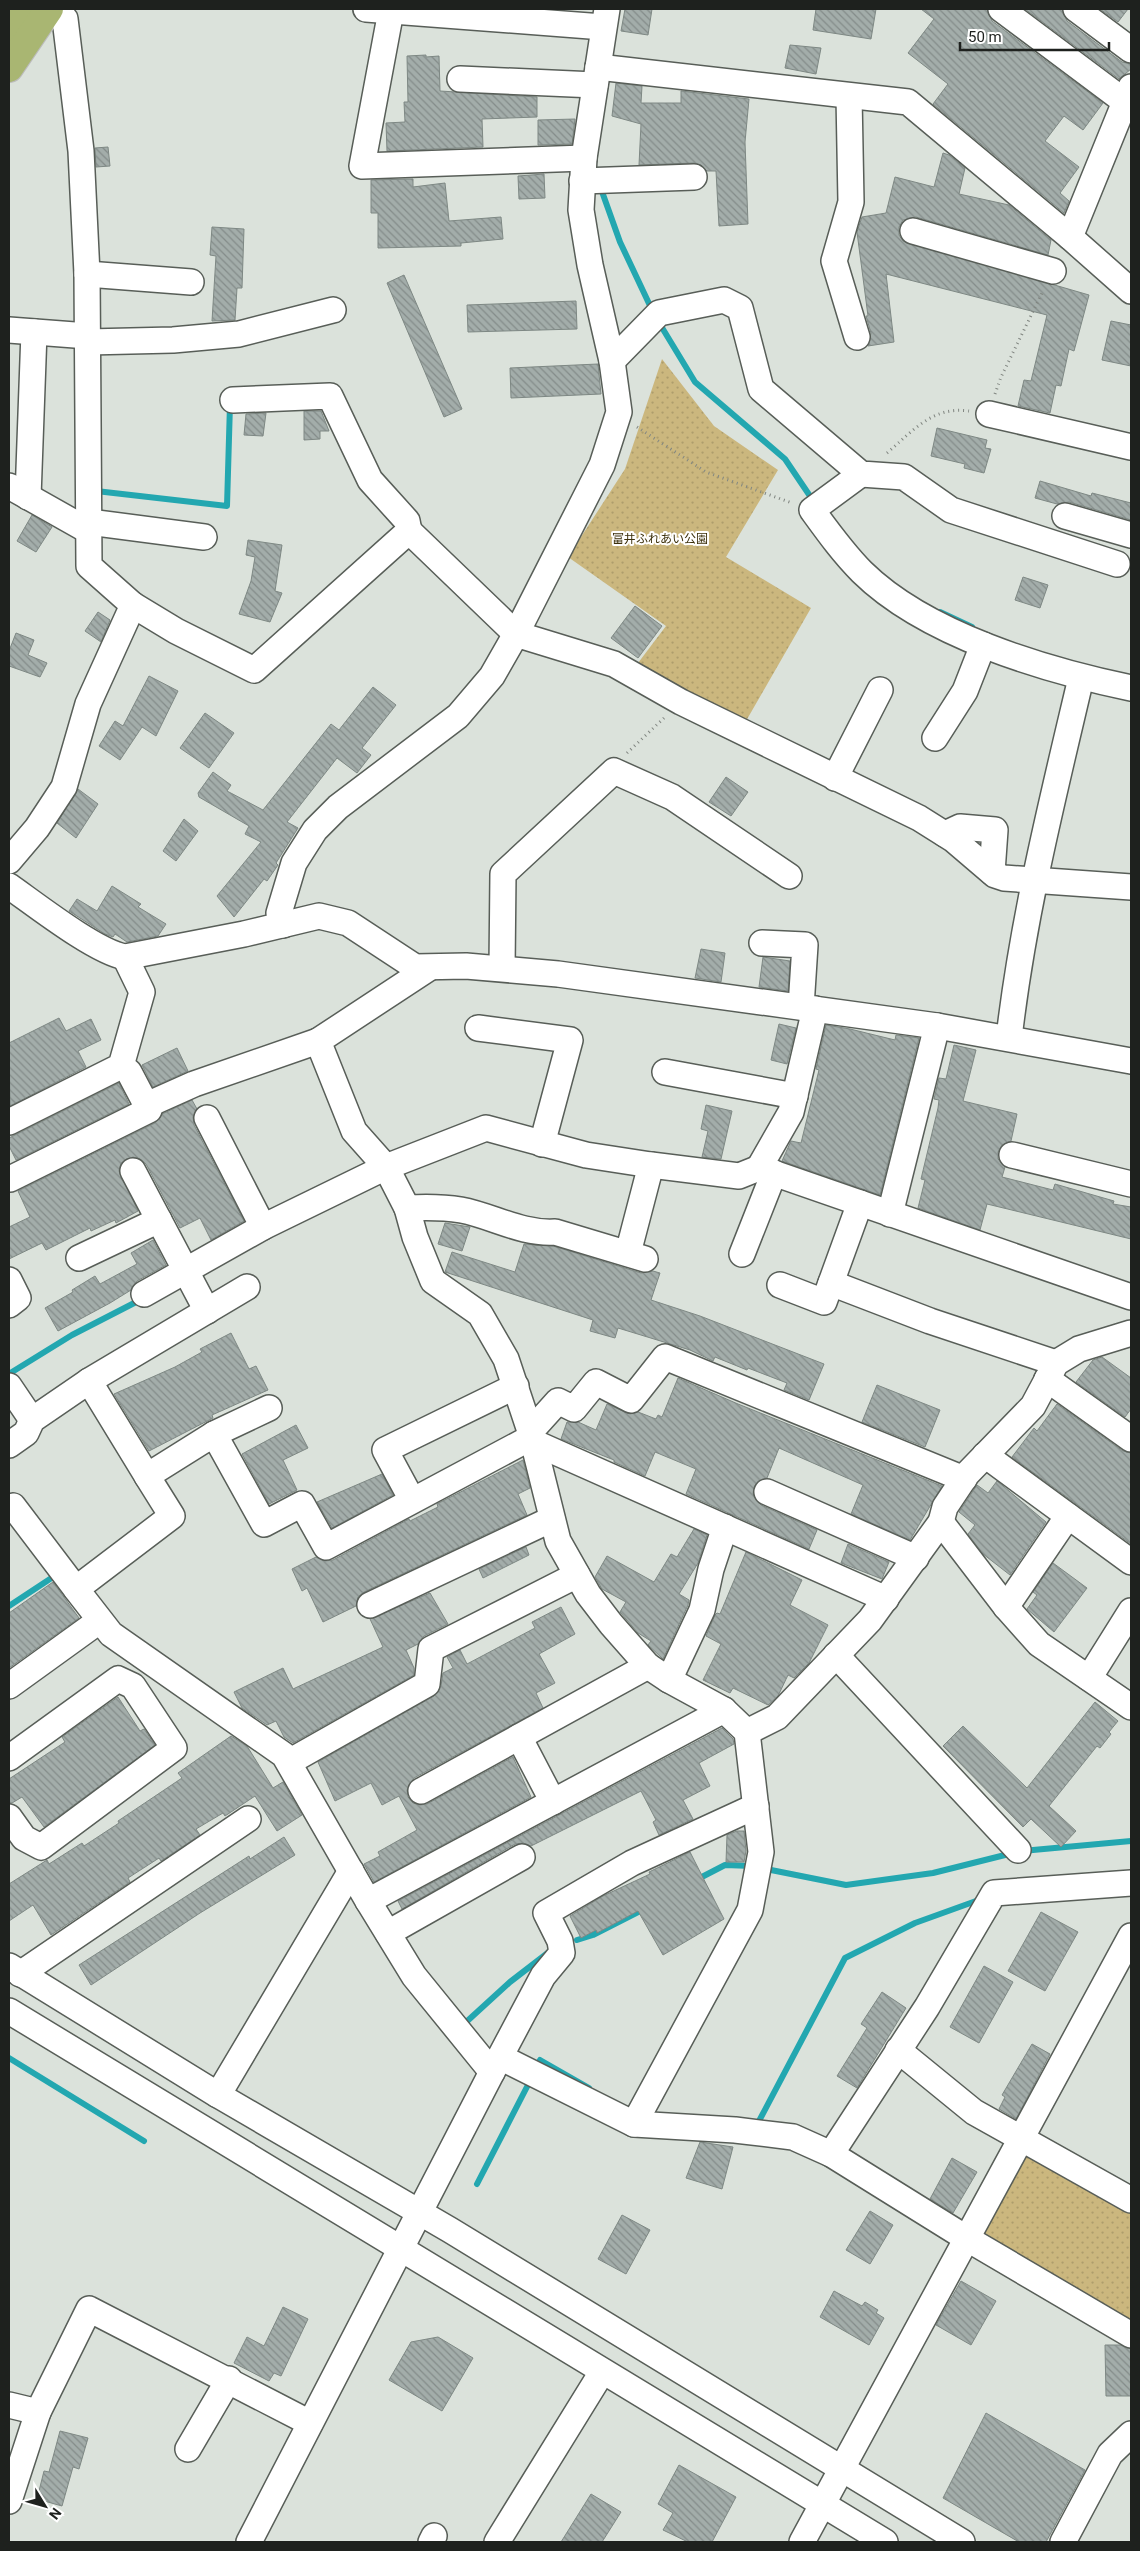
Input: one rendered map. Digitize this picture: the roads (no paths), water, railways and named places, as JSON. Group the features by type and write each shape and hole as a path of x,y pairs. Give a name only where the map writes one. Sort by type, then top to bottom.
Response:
{"highway":[{"path":"9,32 25,9"},
{"path":"9,68 50,9"}],"street":[{"path":"50,9 65,19 81,151 88,274 89,566 133,605 176,631 254,670 409,531"},
{"path":"281,920 294,863 315,830 338,807 458,716 492,676 519,628 602,465 619,412 612,361 590,265 581,210 589,175 603,72 605,18 366,9"},
{"path":"1001,9 1128,94 1070,237"},
{"path":"1076,9 1131,50"},
{"path":"391,11 362,166 694,177"},
{"path":"460,79 603,72 908,102 1070,237 1131,291"},
{"path":"849,96 851,202 834,261 857,337"},
{"path":"913,231 1053,271"},
{"path":"88,274 191,282"},
{"path":"612,361 655,316 724,300 740,308 761,389 862,474 904,477 951,510 1118,564"},
{"path":"9,330 88,339 173,340 239,334 333,310"},
{"path":"34,332 19,492 89,526 204,537"},
{"path":"233,400 330,396 370,480 408,521 409,531 519,628 614,664 681,702 838,771 945,834 997,875 1033,885 1131,887"},
{"path":"989,414 1131,446"},
{"path":"862,474 812,510 863,573 889,594 932,620 983,645 1081,678 1131,688"},
{"path":"1065,516 1131,535"},
{"path":"9,861 37,828 64,787 88,704 133,605"},
{"path":"935,738 965,691 983,645"},
{"path":"1009,1033 1017,970 1033,885 1081,678"},
{"path":"838,771 880,690"},
{"path":"502,962 503,874 614,771 672,797 789,876"},
{"path":"945,834 960,827 995,830 997,875"},
{"path":"9,886 60,922 114,955 125,957 281,920 319,916 338,919 348,923 415,967 466,966 502,962 805,1002 937,1026 1009,1033 1131,1061"},
{"path":"742,1254 766,1170 791,1112 795,1096 805,1002 805,945 762,943"},
{"path":"9,1122 121,1066 142,992 125,957"},
{"path":"146,1103 194,1084 318,1041 429,968"},
{"path":"890,1214 937,1026"},
{"path":"478,1028 570,1040 542,1144"},
{"path":"318,1041 354,1131 386,1167 406,1208 415,1237 434,1282 480,1314 506,1359 532,1437 558,1541 577,1575 611,1624 648,1666 669,1680 724,1710 747,1732 761,1852 750,1910 634,2124"},
{"path":"10,1179 149,1110 129,1072 121,1066"},
{"path":"665,1072 795,1096"},
{"path":"207,1118 262,1227"},
{"path":"144,1294 186,1272 262,1227 386,1167 486,1128 586,1155 651,1165 739,1176 766,1170 1131,1298"},
{"path":"1012,1155 1131,1184"},
{"path":"406,1208 430,1207 461,1210 510,1226 543,1233 554,1232 636,1256 651,1165"},
{"path":"133,1171 207,1311"},
{"path":"780,1285 824,1302 860,1203"},
{"path":"79,1258 159,1220"},
{"path":"9,1280 18,1298 9,1305"},
{"path":"831,1283 1052,1371 1131,1439"},
{"path":"9,1445 26,1433 32,1420 89,1381 247,1287"},
{"path":"747,1732 777,1717 870,1620 941,1522 945,1507 964,1479 1033,1406 1052,1371 1079,1349 1131,1333"},
{"path":"214,1434 264,1524 302,1504 326,1546 532,1437 558,1401 574,1409 596,1382 631,1400 665,1358 964,1479"},
{"path":"76,1589 172,1516 89,1381"},
{"path":"9,1386 32,1420"},
{"path":"412,1500 385,1450 516,1386"},
{"path":"147,1476 214,1434 269,1408"},
{"path":"532,1437 725,1527 886,1599"},
{"path":"985,1456 1131,1562"},
{"path":"767,1492 916,1558"},
{"path":"14,1514 111,1634 284,1755 368,1901 414,1976 496,2064 534,2074 634,2124 735,2130 793,2137 831,2154 969,2232 1131,2335"},
{"path":"1006,1607 1068,1516"},
{"path":"370,1605 552,1519"},
{"path":"941,1522 1006,1607 1039,1644 1131,1707"},
{"path":"669,1680 702,1610 725,1527"},
{"path":"289,1762 427,1684 431,1649 577,1575"},
{"path":"1090,1678 1131,1611"},
{"path":"9,1686 99,1621"},
{"path":"836,1655 1018,1850"},
{"path":"421,1791 648,1666"},
{"path":"9,1758 118,1679 133,1686 174,1748 41,1847 17,1844 9,1817"},
{"path":"368,1901 724,1710"},
{"path":"519,1737 553,1802"},
{"path":"249,2542 496,2064 544,1976 562,1954 560,1941 546,1914 632,1863 756,1806"},
{"path":"248,1819 15,1970 218,2096 419,2212 962,2542"},
{"path":"388,1933 522,1857"},
{"path":"218,2096 351,1871"},
{"path":"831,2154 927,2007 994,1893 1131,1883"},
{"path":"802,2542 1131,1936"},
{"path":"9,2011 885,2542"},
{"path":"898,2050 974,2112 1131,2200"},
{"path":"9,2501 38,2412 89,2308 229,2379 310,2423"},
{"path":"496,2542 602,2372"},
{"path":"188,2449 229,2379"},
{"path":"9,2405 38,2412"},
{"path":"1063,2542 1110,2454 1131,2434"}],"waterway":[{"path":"600,186 620,242 653,312"},
{"path":"658,321 695,382 785,459 812,499"},
{"path":"96,491 227,506 230,404"},
{"path":"940,612 972,627"},
{"path":"12,1372 72,1335 142,1299"},
{"path":"9,1606 53,1577 57,1581"},
{"path":"1022,1851 1131,1841"},
{"path":"766,1869 846,1885 933,1873 1013,1853"},
{"path":"696,1880 725,1865 752,1866"},
{"path":"754,2122 758,2123 845,1958 915,1923 976,1901"},
{"path":"577,1940 593,1935 646,1908"},
{"path":"464,2024 510,1982 549,1952"},
{"path":"9,2058 144,2141"},
{"path":"535,2070 540,2060 589,2088"},
{"path":"477,2184 531,2079"}],"park label":[{"name":"富井ふれあい公園","path":"660,539"}]}
